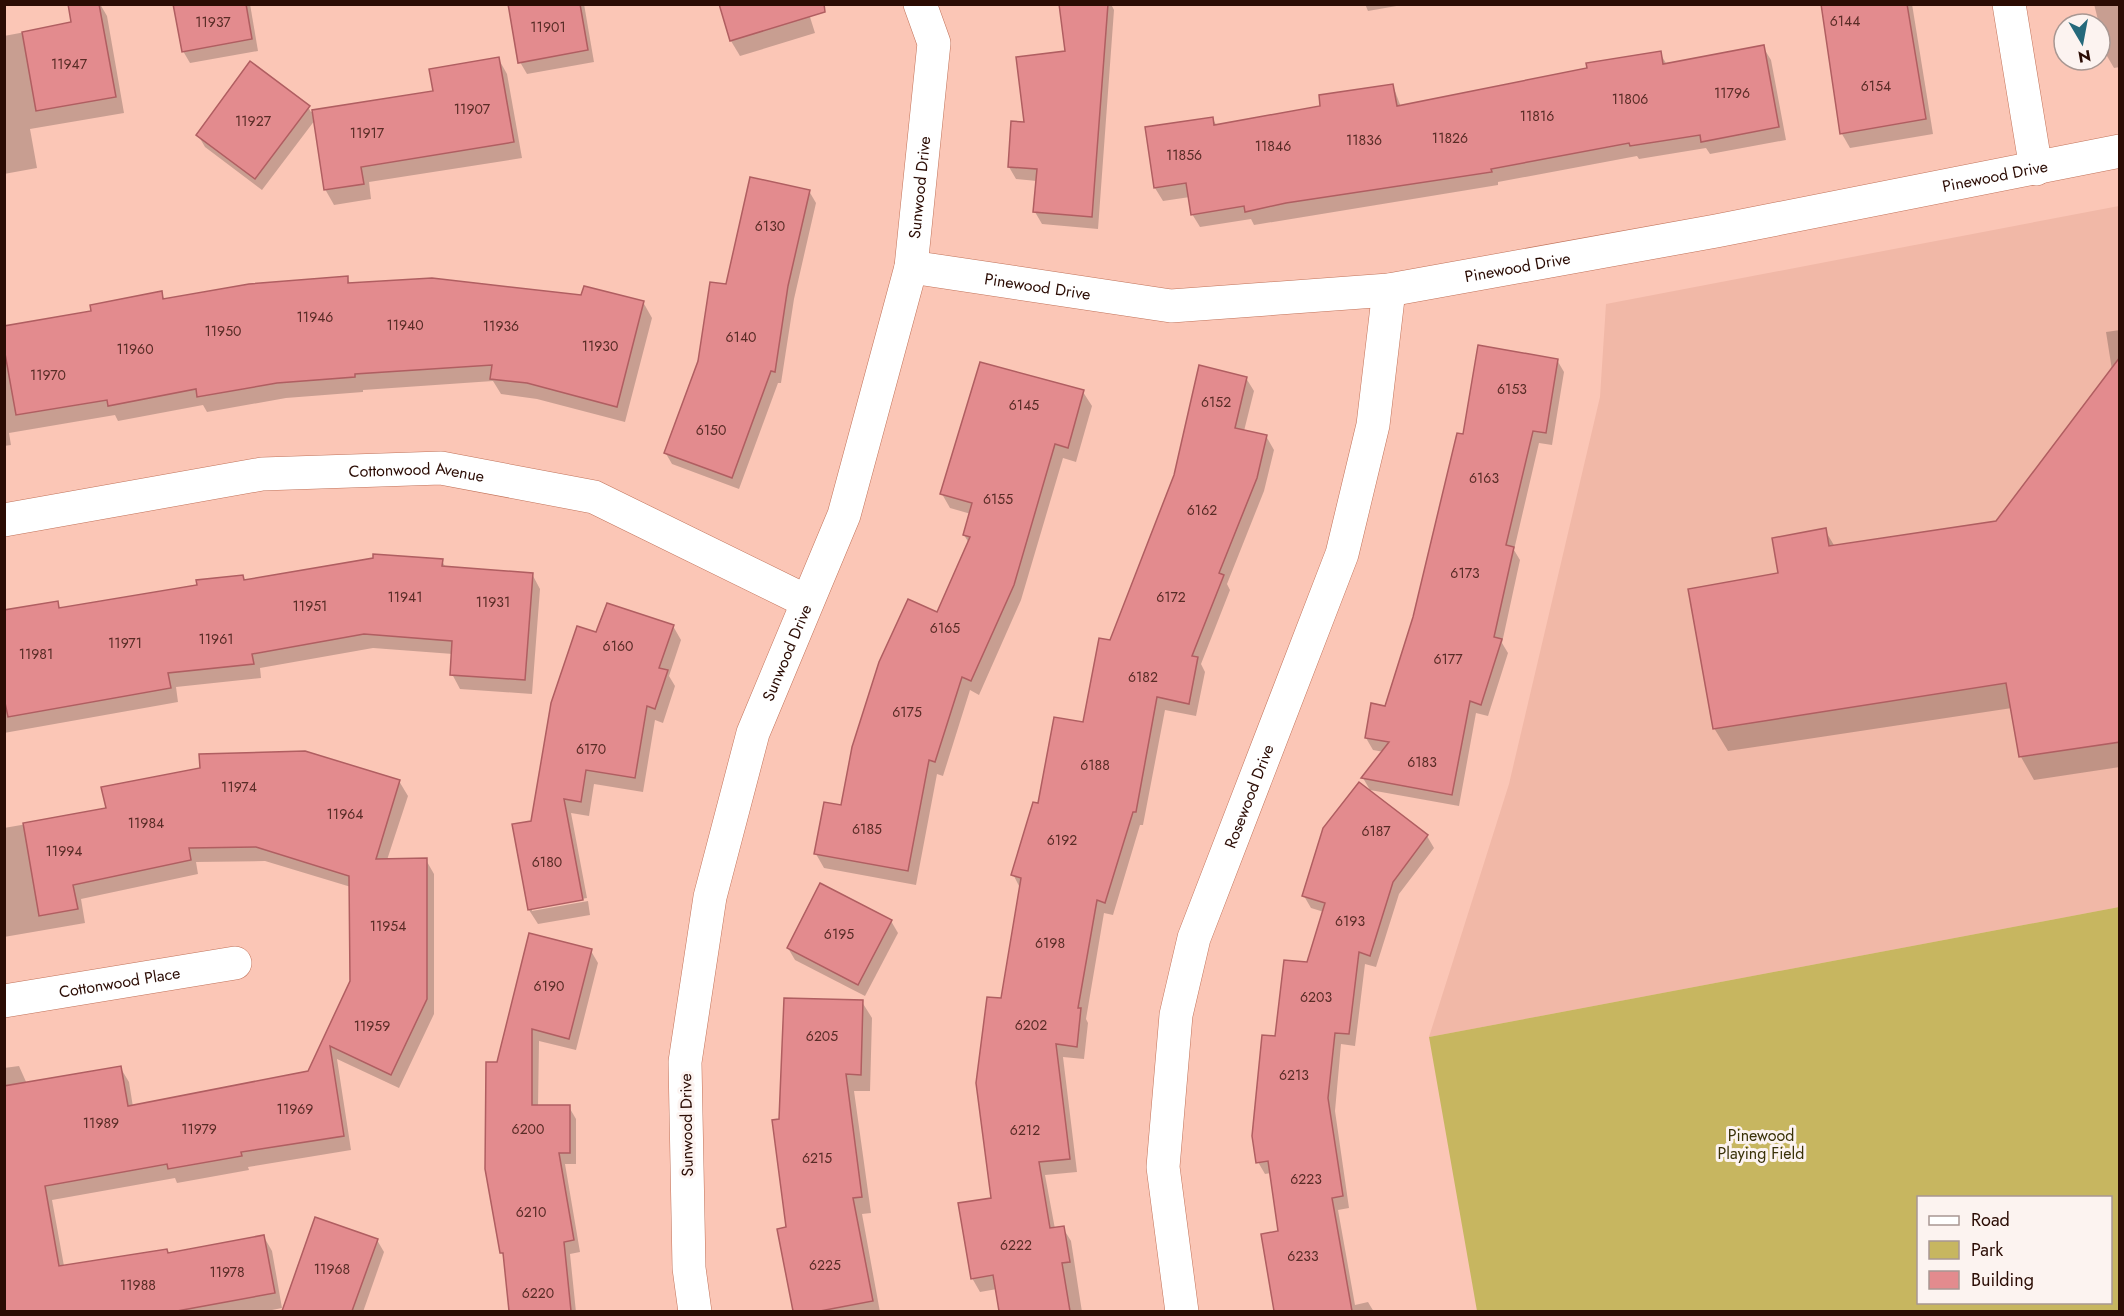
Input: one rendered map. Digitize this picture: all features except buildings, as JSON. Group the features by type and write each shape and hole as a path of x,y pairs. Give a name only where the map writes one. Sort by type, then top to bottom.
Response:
{"street":[{"name":"Sunwood Drive","path":"695,1311 689,1268 685,1062 710,897 753,733 806,601 844,515 912,267 934,43 920,4"},
{"path":"2009,4 2036,169"},
{"name":"Pinewood Drive","path":"912,267 1171,306 1389,290 2036,169 2120,151"},
{"name":"Rosewood Drive","path":"1182,1311 1163,1167 1176,1015 1194,938 1342,554 1372,425 1389,290"},
{"name":"Cottonwood Avenue","path":"4,520 262,474 441,468 594,497 806,601"},
{"name":"Cottonwood Place","path":"4,1001 235,963"}],"shaded area":[{"path":"2119,206 2119,907 1429,1037 1509,784 1600,397 1606,304"}],"green space":[{"name":"Pinewood Playing Field","path":"2119,907 2119,1311 1477,1311 1429,1037"}]}
